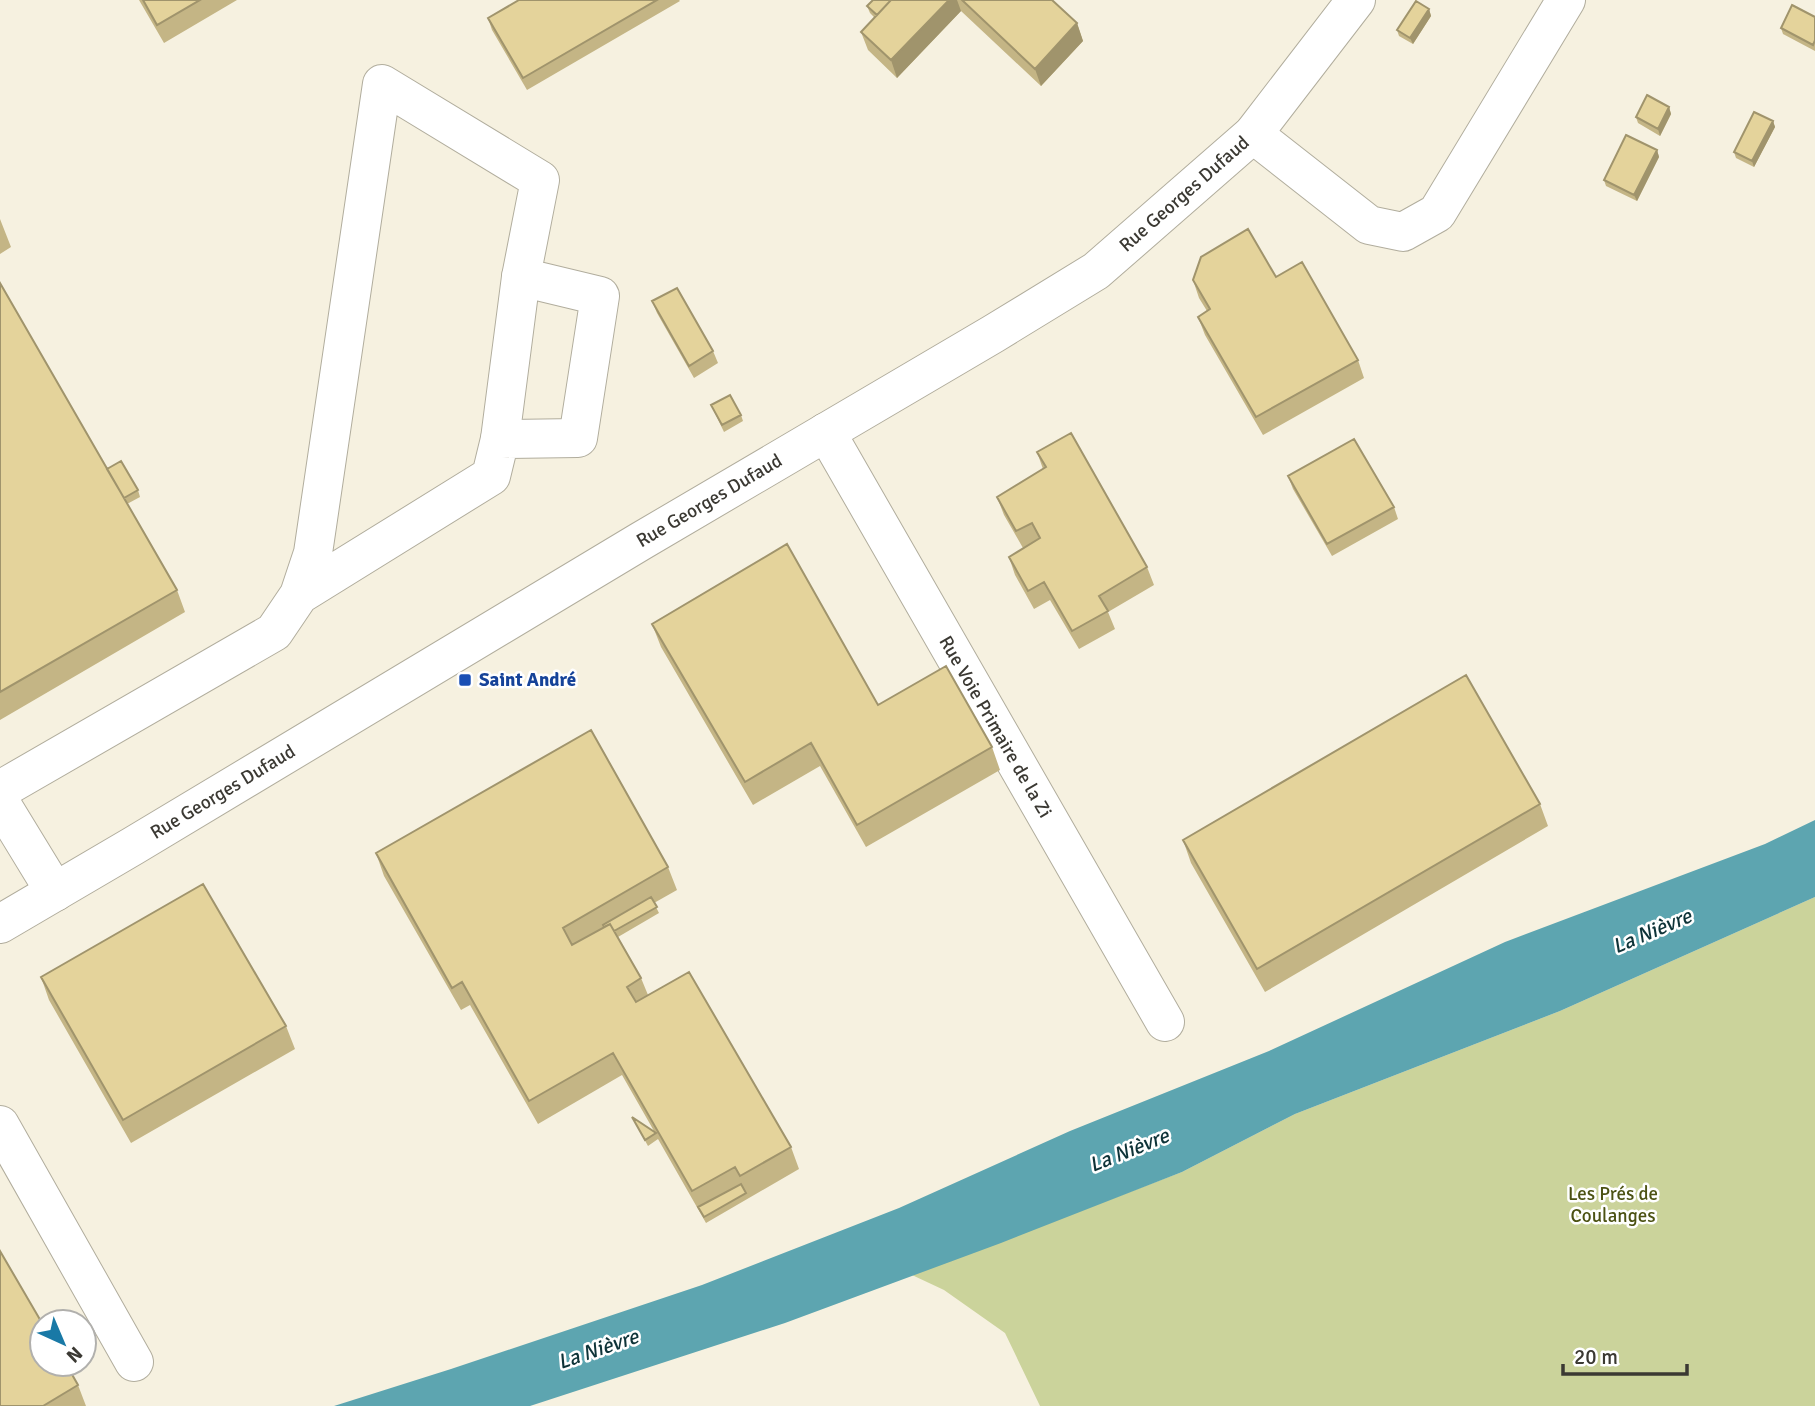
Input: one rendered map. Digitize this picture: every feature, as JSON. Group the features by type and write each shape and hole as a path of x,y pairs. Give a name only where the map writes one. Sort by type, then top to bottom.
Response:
{"street":[{"name":"Rue Georges Dufaud","path":"0,924 1096,271 1254,134 1356,0"},
{"path":"1254,134 1369,225 1403,232 1437,213 1566,0"},
{"path":"0,790 274,632 299,595 313,553 382,84 540,180 521,277 500,439 491,476 299,595"},
{"path":"500,439 578,438 600,296 521,277"},
{"name":"Rue Voie Primaire de la Zi","path":"826,432 1165,1022"},
{"path":"0,802 55,892"},
{"path":"0,1125 134,1362"}],"green space":[{"name":"Les Prés de Coulanges","path":"1815,897 1815,1406 1040,1406 1005,1333 944,1290 912,1275 1182,1172 1295,1114 1560,1011"}],"water":[{"name":"La Nièvre","path":"1815,820 1815,897 1560,1011 1295,1114 1182,1172 785,1323 530,1406 334,1406 702,1285 899,1208 1070,1131 1269,1051 1505,942 1765,844"}],"building":[{"path":"143,0 200,0 157,25"},
{"path":"519,0 657,0 523,78 488,18"},
{"path":"873,0 891,0 877,15 867,6"},
{"path":"891,0 949,0 891,60 861,32"},
{"path":"962,0 1052,0 1077,23 1035,69"},
{"path":"1416,1 1429,9 1410,38 1397,30"},
{"path":"1792,5 1815,17 1813,45 1781,28"},
{"path":"1647,95 1669,107 1658,129 1636,117"},
{"path":"1754,112 1773,121 1752,161 1734,152"},
{"path":"1626,135 1657,150 1634,195 1604,180"},
{"path":"1248,229 1276,277 1302,262 1358,360 1256,417 1198,317 1210,309 1193,280 1201,257"},
{"path":"0,283 177,590 0,692"},
{"path":"677,288 713,351 689,366 652,301"},
{"path":"730,395 741,415 722,425 711,405"},
{"path":"1071,433 1147,567 1099,596 1108,611 1072,631 1044,582 1028,591 1009,557 1040,538 1032,523 1016,531 997,497 1046,467 1037,452"},
{"path":"1354,439 1394,507 1327,544 1288,476"},
{"path":"121,461 138,490 124,498 107,469"},
{"path":"787,544 878,705 946,666 992,747 857,825 811,743 745,782 652,624"},
{"path":"1466,675 1540,804 1257,969 1183,840"},
{"path":"591,730 668,867 563,928 572,945 610,924 641,978 627,987 636,1002 689,972 791,1147 740,1176 735,1167 692,1191 613,1053 529,1101 462,982 452,988 376,853"},
{"path":"203,884 286,1026 123,1120 41,977"},
{"path":"651,897 657,907 614,931 610,924 604,927 603,925"},
{"path":"632,1117 656,1133 645,1140"},
{"path":"741,1184 746,1193 704,1217 698,1207"},
{"path":"0,1251 33,1308 28,1308 28,1378 74,1378 78,1385 43,1406 0,1406"}],"place":[{"name":"Saint André","path":"465,680"}]}
